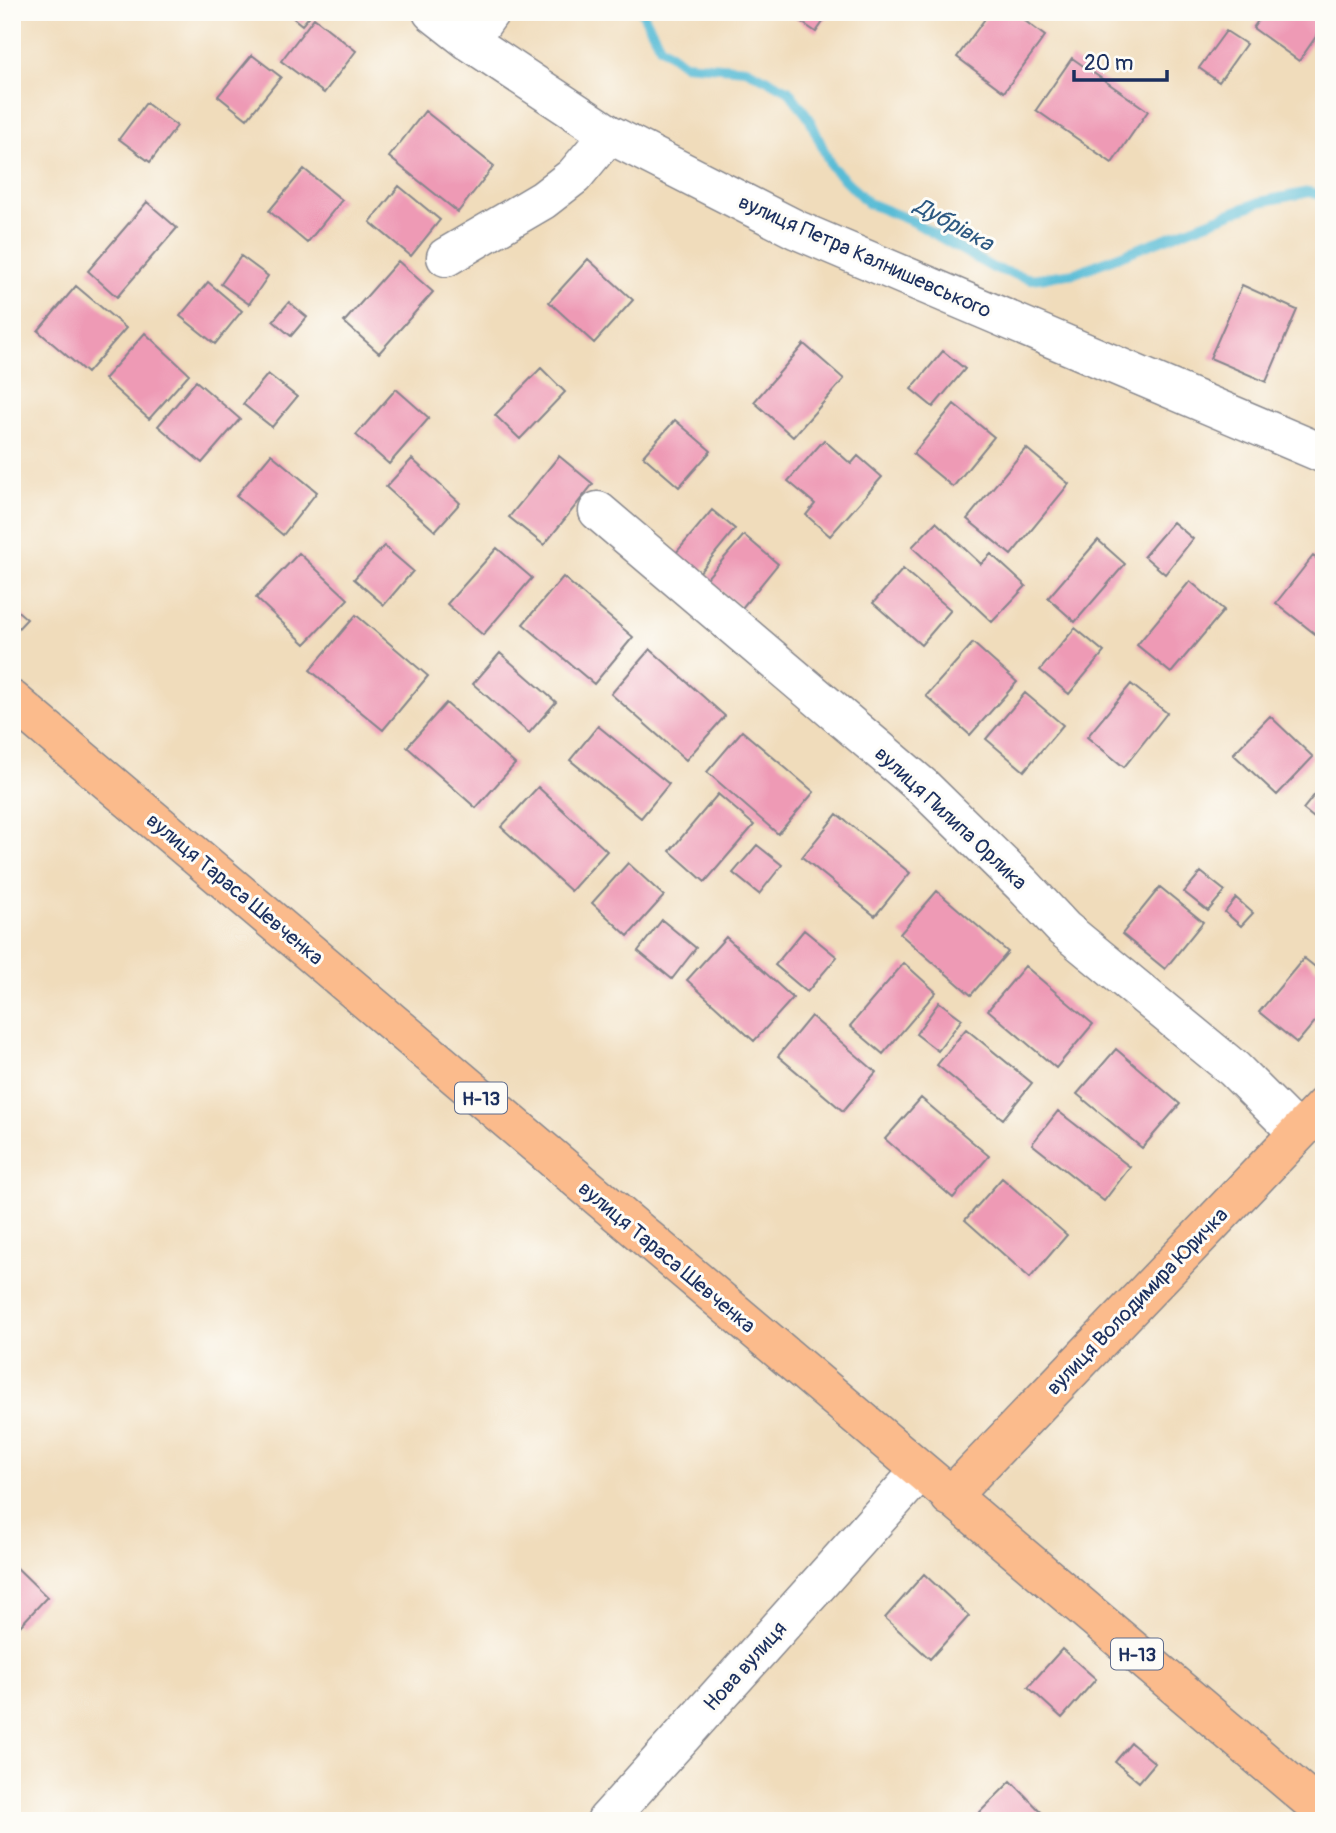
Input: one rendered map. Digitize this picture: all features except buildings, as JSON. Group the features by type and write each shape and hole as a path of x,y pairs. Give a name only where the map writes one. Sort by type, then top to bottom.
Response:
{"main road":[{"name":"вулиця Тараса Шевченка","path":"12,700 1324,1812"},
{"name":"вулиця Володимира Юричка","path":"950,1497 1310,1119"}],"street":[{"name":"вулиця Петра Калнишевського","path":"432,12 479,27 609,134 797,230 1324,454"},
{"path":"446,257 543,200 575,176 609,134"},
{"name":"вулиця Пилипа Орлика","path":"598,511 923,787 1064,929 1234,1069 1310,1119"},
{"name":"Нова вулиця","path":"611,1819 920,1471"}],"waterway":[{"name":"Дубрівка","path":"642,12 660,46 684,64 746,69 788,90 809,118 831,166 868,203 912,221 993,268 1031,279 1075,273 1260,202 1309,192 1324,196"}]}
